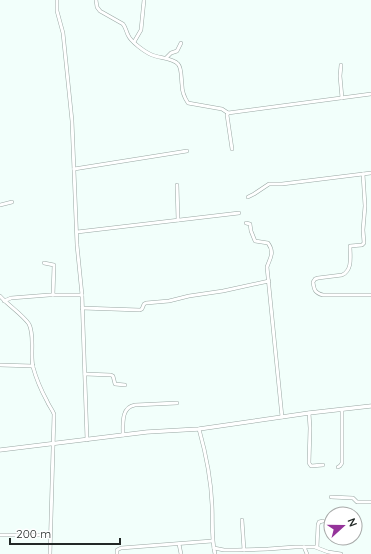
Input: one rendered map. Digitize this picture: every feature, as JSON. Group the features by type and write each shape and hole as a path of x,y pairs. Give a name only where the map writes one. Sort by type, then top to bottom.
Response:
{"street":[{"path":"57,0 57,11 63,33 72,121 77,232 82,295 87,440"},
{"path":"96,0 97,7 100,11 123,24 126,27 128,36 149,54 166,58 180,66 183,91 188,102 222,109 228,113 371,94"},
{"path":"134,42 141,30 144,0"},
{"path":"166,58 169,54 177,51 181,43"},
{"path":"341,65 340,76 342,98"},
{"path":"228,113 227,115 232,149"},
{"path":"74,169 187,151"},
{"path":"248,197 269,184 282,184 371,173"},
{"path":"363,174 365,199 363,230 364,243 350,246 349,269 346,273 342,275 318,278 312,282 316,293 322,295 371,295"},
{"path":"177,185 178,220"},
{"path":"0,205 12,202"},
{"path":"77,232 239,213"},
{"path":"246,223 250,224 255,241 266,243 270,246 271,257 267,267 277,380 282,417"},
{"path":"44,263 54,265 53,295"},
{"path":"82,308 140,310 146,303 222,291 268,281"},
{"path":"4,301 11,298 53,295 82,295"},
{"path":"0,296 26,321 30,327 32,360 36,377 46,400 53,411 50,554"},
{"path":"0,366 33,366"},
{"path":"85,374 111,375 113,376 115,384 125,384"},
{"path":"123,435 125,414 131,406 177,403"},
{"path":"0,450 147,432 199,429 371,406"},
{"path":"338,467 342,463 342,410"},
{"path":"309,414 308,463 310,466 323,465"},
{"path":"199,429 207,458 211,492 212,541 215,554"},
{"path":"331,498 353,498 357,502 371,502"},
{"path":"242,520 244,550"},
{"path":"317,547 318,525 319,522 323,521"},
{"path":"0,535 50,535"},
{"path":"117,554 118,550 121,548 212,541"},
{"path":"179,544 181,554"},
{"path":"304,547 307,554"},
{"path":"214,548 224,550 244,550 317,547 328,552 341,554"}]}
